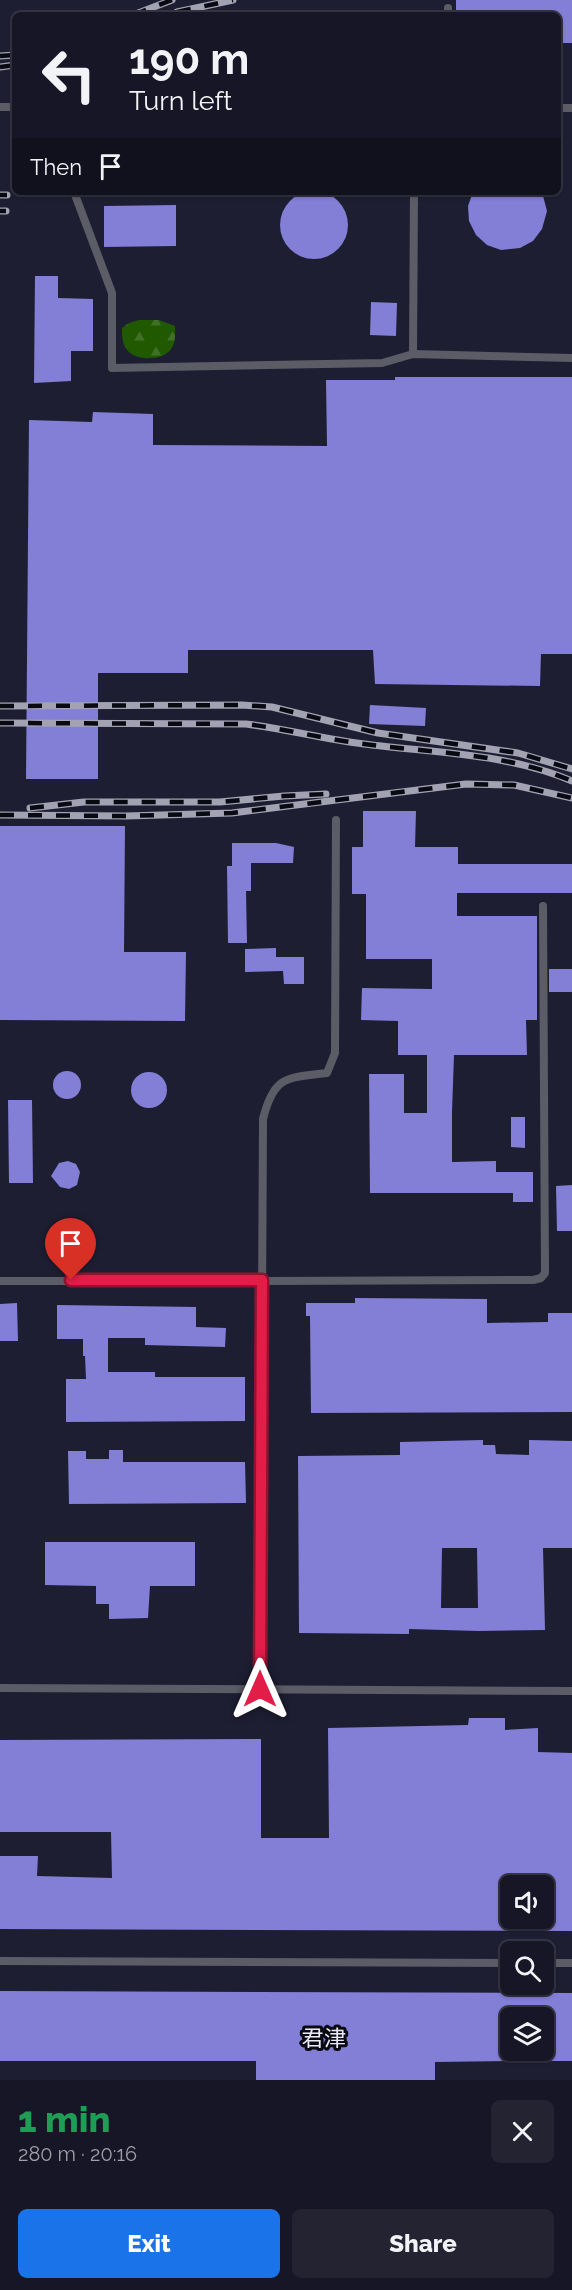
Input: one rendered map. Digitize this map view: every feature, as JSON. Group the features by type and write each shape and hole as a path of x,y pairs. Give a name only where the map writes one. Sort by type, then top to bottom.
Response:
{"lane":[{"path":"75,195 112,294 112,368 382,363 413,354 572,358"},
{"path":"413,354 414,195"},
{"path":"260,1689 263,1119 269,1096 288,1078 327,1073 335,1053 336,820"},
{"path":"0,1281 335,1282 532,1280 541,1278 545,1273 543,906"},
{"path":"0,1688 572,1691"},
{"path":"0,1961 500,1963"},
{"path":"554,1963 572,1963"}],"green space":[{"path":"139,320 159,320 175,326 174,344 167,353 156,358 143,358 137,357 126,349 123,343 122,328"}],"building":[{"path":"456,0 572,0 572,43 561,43 561,12 456,12"},
{"path":"298,195 330,195 342,206 348,218 346,238 338,249 321,259 301,257 290,249 280,232 282,212"},
{"path":"472,195 543,195 547,211 542,229 533,241 520,248 501,250 487,245 476,235 469,221 468,206"},
{"path":"176,205 176,246 104,247 104,206"},
{"path":"35,276 58,276 58,298 93,299 93,351 71,351 71,381 34,383"},
{"path":"371,302 397,303 396,336 370,335"},
{"path":"395,377 572,377 572,654 541,654 540,686 375,684 373,650 188,650 188,673 98,673 98,779 26,779 29,420 92,422 93,412 153,414 153,445 327,446 326,380 395,380"},
{"path":"370,705 426,708 425,726 369,724"},
{"path":"363,811 416,811 415,847 458,847 458,864 572,864 572,893 457,893 457,916 537,916 537,1020 526,1020 527,1055 454,1055 452,1112 452,1162 496,1161 496,1172 533,1172 533,1202 513,1202 513,1193 370,1193 369,1074 404,1074 404,1113 427,1113 427,1055 398,1055 398,1021 361,1020 362,988 432,989 432,959 366,959 366,894 352,894 352,847 363,847"},
{"path":"0,826 125,826 124,952 186,952 185,1021 0,1020"},
{"path":"232,843 276,843 294,847 293,863 251,863 251,891 246,891 247,943 228,943 227,866 232,866"},
{"path":"276,948 276,957 304,957 304,984 284,984 283,971 245,972 245,949"},
{"path":"549,969 572,969 572,992 549,992"},
{"path":"67,1071 77,1075 81,1085 77,1095 67,1099 57,1095 53,1085 57,1075"},
{"path":"149,1072 161,1078 167,1090 161,1102 149,1108 137,1102 131,1090 137,1078"},
{"path":"8,1100 32,1100 33,1183 9,1183"},
{"path":"511,1117 525,1117 525,1148 511,1147"},
{"path":"68,1161 76,1164 80,1172 77,1185 69,1189 60,1187 51,1176 59,1163"},
{"path":"572,1185 572,1231 557,1231 556,1186"},
{"path":"355,1298 487,1299 487,1323 548,1322 548,1313 572,1313 572,1412 311,1413 310,1316 306,1316 306,1303 355,1303"},
{"path":"17,1303 18,1341 0,1341 0,1304"},
{"path":"57,1305 196,1307 196,1327 226,1328 225,1347 145,1345 145,1338 108,1338 108,1372 155,1372 155,1377 245,1377 245,1421 66,1422 66,1379 86,1379 85,1356 83,1356 83,1339 57,1339"},
{"path":"483,1440 483,1445 495,1445 496,1454 529,1455 529,1440 572,1441 572,1548 543,1548 545,1630 409,1629 409,1634 299,1633 298,1456 400,1455 400,1442","holes":["442,1548 477,1548 478,1608 441,1608"]},
{"path":"109,1450 123,1450 123,1462 245,1462 246,1503 69,1504 68,1451 86,1451 86,1459 109,1459"},
{"path":"45,1542 195,1542 195,1586 150,1586 148,1618 109,1619 109,1604 96,1604 96,1586 45,1585"},
{"path":"469,1718 505,1718 505,1730 538,1728 538,1752 572,1753 572,1931 0,1929 0,1856 38,1856 37,1876 112,1878 111,1832 0,1832 0,1740 261,1739 261,1838 329,1838 328,1728 468,1725"},
{"path":"0,1991 500,1993 500,1995 572,1993 572,2061 554,2061 554,2007 500,2007 500,2061 510,2061 435,2062 435,2080 256,2080 256,2061 0,2061"}],"railway":[{"path":"141,12 172,0"},
{"path":"177,12 233,0"},
{"path":"0,56 12,55"},
{"path":"0,67 12,65"},
{"path":"0,195 7,195"},
{"path":"0,211 6,211"},
{"path":"0,706 242,705 272,707 378,733 518,753 572,769"},
{"path":"0,723 246,724 349,742 496,759 572,781"},
{"path":"0,815 126,816 232,813 466,784 514,785 572,798"},
{"path":"30,808 84,802 220,802 326,794"}],"district":[{"name":"君津","path":"324,2038"}],"route":[{"path":"71,1280 262,1280 260,1689"}]}
